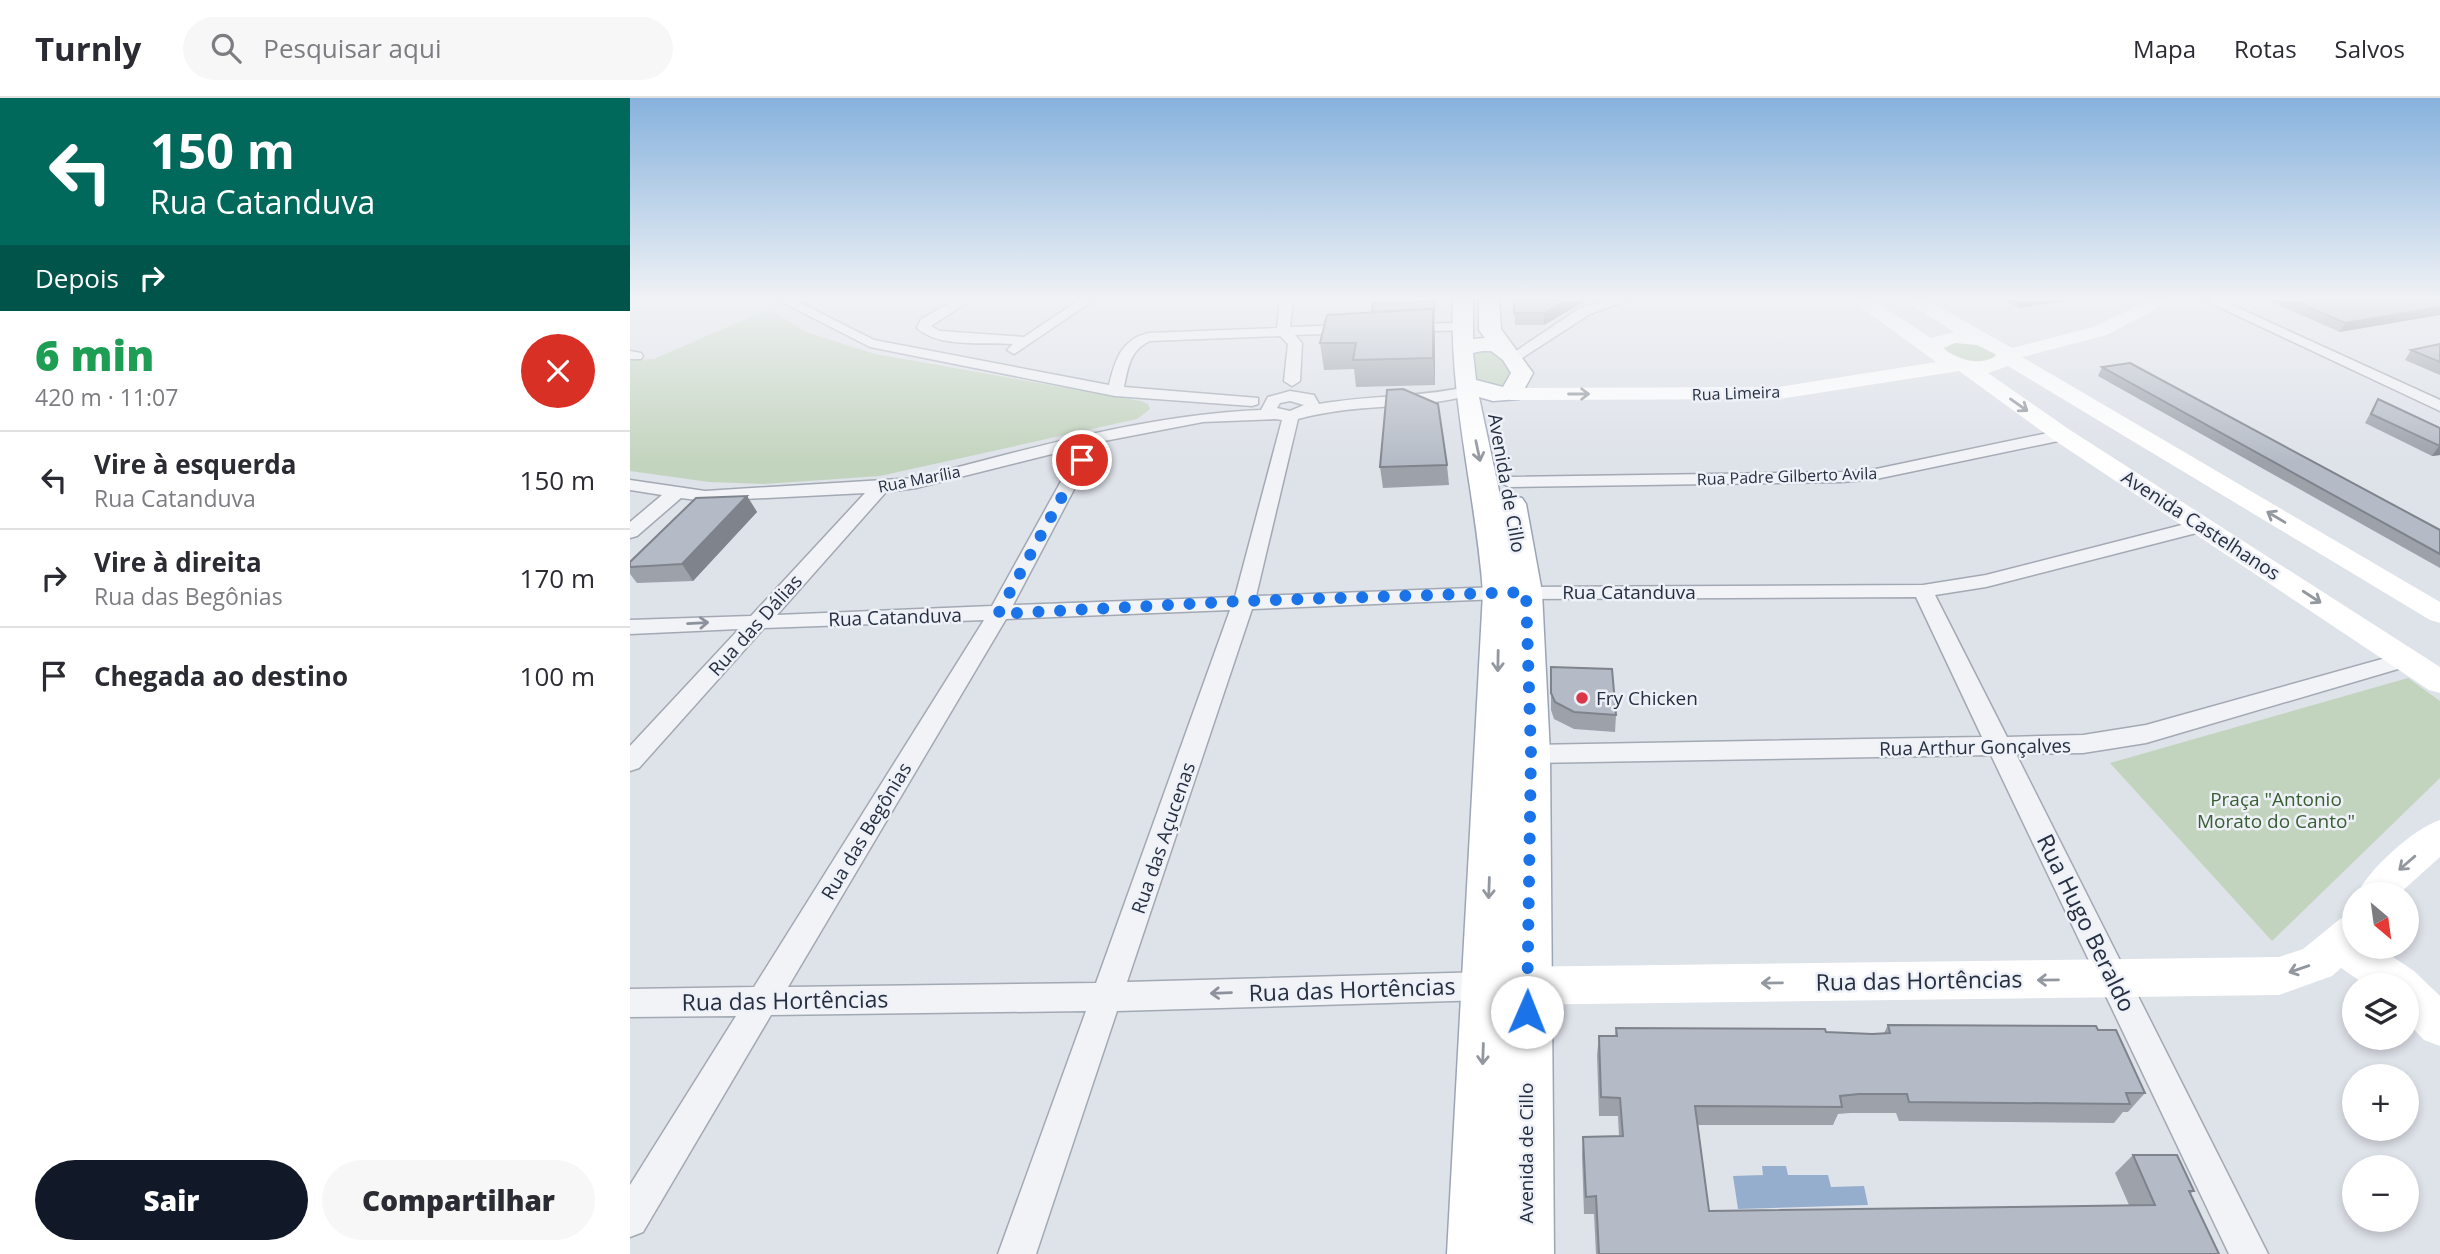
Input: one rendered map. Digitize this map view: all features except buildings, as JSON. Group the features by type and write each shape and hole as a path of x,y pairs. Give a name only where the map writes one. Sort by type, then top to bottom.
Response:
{"main road":[{"name":"Avenida de Cillo","path":"1463,354 1467,396 1493,531 1513,592 1531,754 1476,1254"},
{"path":"1493,354 1513,368"},
{"path":"1504,354 1513,368"},
{"name":"Avenida de Cillo","path":"1467,396 1493,394 1513,368"},
{"name":"Avenida de Cillo","path":"1513,368 1492,405 1509,482 1513,592 1506,986 1525,1254"}],"street":[{"path":"930,354 1115,391 1184,397 1292,405 1424,401 1467,396"},
{"path":"991,365 1008,354"},
{"path":"1115,391 1126,354"},
{"path":"1292,405 1294,354"},
{"path":"1513,368 1531,354"},
{"name":"Rua Limeira","path":"1513,368 1552,378 1749,377 1900,354"},
{"name":"Avenida Castelhanos","path":"1937,354 1961,364 2062,435 2440,682"},
{"path":"1961,364 1990,366 2004,362 1999,354"},
{"path":"2004,354 2440,614"},
{"path":"2327,354 2440,406"},
{"name":"Rua Limeira","path":"1513,368 1779,393 1961,364"},
{"path":"1184,397 1203,417"},
{"name":"Rua Marília","path":"1203,417 1237,401"},
{"name":"Rua Marília","path":"630,485 705,496 916,483 1093,438 1203,417 1292,405"},
{"name":"Rua das Açucenas","path":"1017,1254 1109,997 1244,601 1292,405"},
{"name":"Rua Padre Gilberto Avila","path":"1509,482 1842,477 1876,474 2062,435"},
{"name":"Rua das Begônias","path":"630,1219 998,614 1093,438"},
{"name":"Rua das Dálias","path":"630,762 881,487"},
{"path":"630,532 676,493"},
{"name":"Rua Catanduva","path":"630,627 1513,592 1923,591 1986,581 2202,526"},
{"name":"Rua Hugo Beraldo","path":"1923,591 2249,1254"},
{"name":"Rua Arthur Gonçalves","path":"1531,754 2000,748 2083,744 2146,734 2407,659"},
{"path":"2386,882 2440,835"},
{"name":"Rua das Hortências","path":"630,1003 1109,997 1506,986 2279,976 2318,963 2342,942"},
{"path":"2370,959 2386,973"},
{"path":"2419,1004 2440,1025"}],"green space":[{"path":"666,354 875,354 1141,401 1148,404 1150,409 1137,419 880,476 764,484 709,482 630,471 630,360 654,359"},
{"path":"1474,354 1499,354 1511,367 1511,380 1501,388 1476,382"},
{"path":"1953,354 1995,354 1995,357 1982,362 1962,359"},
{"name":"Praça \"Antonio Morato do Canto\"","path":"2408,678 2440,701 2440,778 2272,941 2110,763"}],"water":[{"path":"1762,1166 1786,1166 1788,1175 1828,1175 1831,1187 1864,1186 1868,1205 1738,1209 1733,1176 1763,1175"}],"place":[{"name":"Fry Chicken","path":"1582,698"}],"route":[{"path":"1082,460 998,614 1244,601 1526,592 1531,754 1527,1012"}]}
